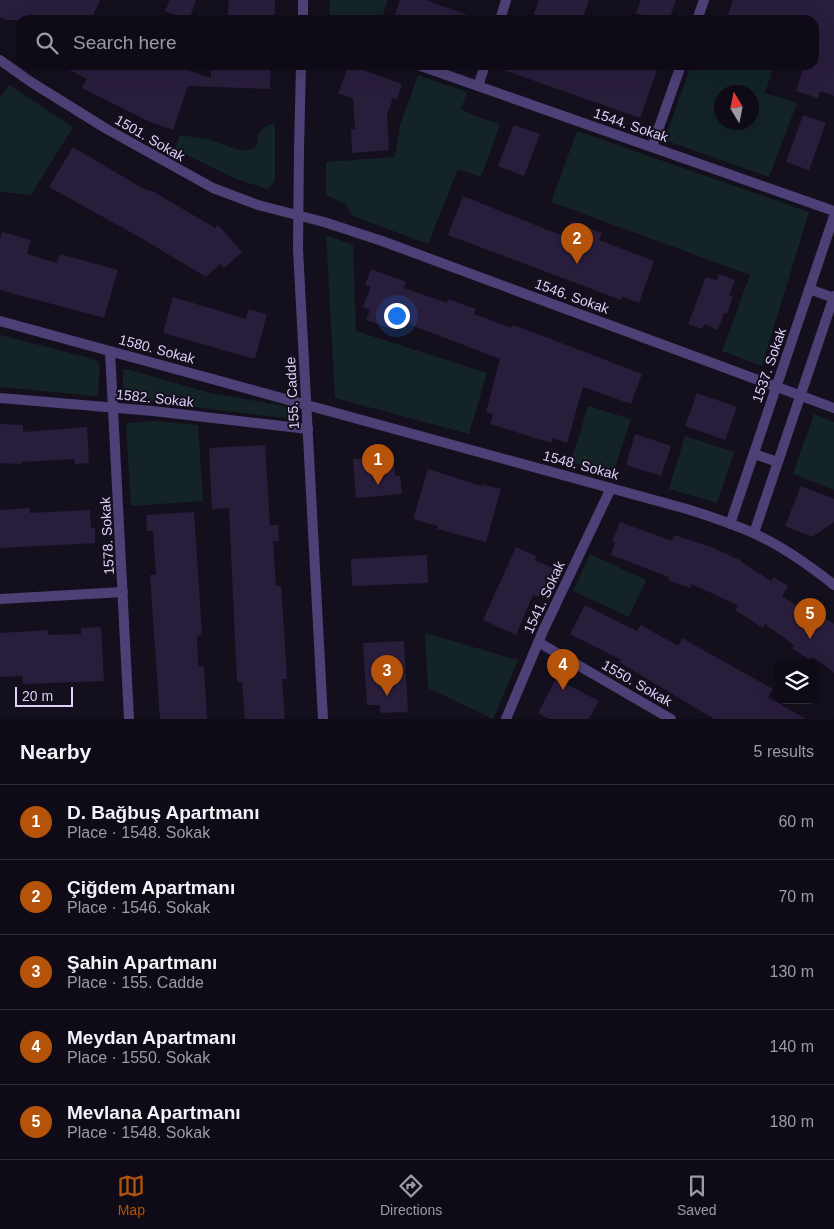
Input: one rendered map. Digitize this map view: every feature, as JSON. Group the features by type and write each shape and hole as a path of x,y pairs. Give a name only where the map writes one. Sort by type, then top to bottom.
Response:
{"street":[{"path":"303,15 304,0"},
{"path":"502,15 506,0"},
{"path":"699,15 704,0"},
{"name":"1501. Sokak","path":"0,60 70,107 192,178 234,197 298,215"},
{"name":"155. Cadde","path":"301,70 298,215 323,719"},
{"name":"1544. Sokak","path":"432,70 834,211"},
{"path":"478,86 483,70"},
{"path":"652,147 679,70"},
{"name":"1546. Sokak","path":"298,215 382,241 834,408"},
{"name":"1537. Sokak","path":"730,524 834,216"},
{"path":"754,533 834,297 809,289"},
{"name":"1580. Sokak","path":"0,321 306,404"},
{"name":"1578. Sokak","path":"110,351 124,592 129,719"},
{"name":"1582. Sokak","path":"0,398 113,407 308,429"},
{"name":"1548. Sokak","path":"306,404 687,509 754,533 794,556 834,585"},
{"path":"754,454 778,462"},
{"name":"1541. Sokak","path":"506,719 538,642 611,488"},
{"path":"0,599 124,592"},
{"name":"1550. Sokak","path":"538,642 671,719"}],"shaded area":[{"path":"330,0 388,0 383,15 329,15"},
{"path":"689,70 773,70 765,93 797,103 769,177 667,141 666,136"},
{"path":"418,75 467,92 461,109 475,116 500,124 481,177 458,169 428,244 353,216 345,204 328,196 326,193 326,162 395,157 400,125"},
{"path":"9,85 73,127 31,195 0,192 0,97"},
{"path":"275,123 275,181 267,189 236,179 175,149 180,135 207,139 237,149 252,149 257,143 261,130"},
{"path":"577,131 809,212 762,366 722,351 750,275 551,202"},
{"path":"326,235 353,245 356,331 487,373 469,434 335,398"},
{"path":"0,335 94,359 100,367 98,394 95,396 0,387"},
{"path":"127,369 210,393 285,406 288,408 288,416 284,418 129,399 125,397 123,389 123,370"},
{"path":"588,406 631,419 613,474 571,462"},
{"path":"814,414 834,422 834,490 793,474"},
{"path":"157,421 198,425 203,501 131,506 126,425 129,423"},
{"path":"685,436 734,452 717,503 669,489"},
{"path":"590,554 646,580 629,617 573,591"},
{"path":"425,633 518,660 493,719 428,688"}],"building":[{"path":"0,0 100,0 93,15 15,15 15,20 6,20 0,17"},
{"path":"170,0 196,0 191,15 176,15 165,11"},
{"path":"229,0 275,0 274,15 228,15"},
{"path":"400,0 426,0 468,15 395,15"},
{"path":"539,0 589,0 584,15 534,15"},
{"path":"641,0 676,0 671,15 642,15 636,13"},
{"path":"733,0 834,0 834,96 820,91 818,98 796,91 802,70 819,70 819,15 728,15"},
{"path":"69,70 187,70 211,78 211,70 271,70 270,89 188,86 173,130 150,122 82,88 87,79"},
{"path":"347,70 363,70 402,84 397,99 393,98 387,115 389,150 352,153 351,129 355,129 353,98 338,93"},
{"path":"504,70 657,70 640,118"},
{"path":"803,115 826,123 809,170 786,162"},
{"path":"514,125 540,134 524,176 498,166"},
{"path":"73,147 215,228 218,225 242,252 224,268 220,264 206,277 141,238 49,187"},
{"path":"463,196 565,237 571,221 602,233 599,240 654,261 639,303 622,297 621,300 448,235"},
{"path":"2,232 31,240 27,254 57,263 60,254 118,270 104,318 0,290 0,240"},
{"path":"371,269 406,282 404,288 447,303 448,299 476,309 474,314 511,328 512,325 543,336 642,374 631,404 583,387 567,443 553,438 551,443 490,424 493,414 486,412 500,359 393,318 389,328 366,320 370,310 363,307 371,287 365,285"},
{"path":"719,274 735,280 729,296 733,297 727,314 724,313 718,330 704,324 702,329 688,324 706,277 717,280"},
{"path":"173,297 246,319 249,309 267,314 255,359 163,333"},
{"path":"697,393 737,407 725,440 685,426"},
{"path":"0,424 23,425 23,432 87,427 89,463 75,464 74,459 21,462 21,464 0,463"},
{"path":"635,434 671,446 661,476 626,465"},
{"path":"265,445 270,525 278,525 279,541 273,541 276,586 281,586 283,615 287,679 282,679 285,719 245,719 242,682 237,682 229,508 212,509 209,448"},
{"path":"394,456 395,476 400,476 402,494 356,498 353,459"},
{"path":"428,469 481,486 481,484 501,489 486,542 437,529 438,526 413,519"},
{"path":"801,486 834,499 834,522 812,537 785,526"},
{"path":"30,508 30,513 90,510 91,528 95,528 95,543 0,548 0,510"},
{"path":"194,512 202,635 197,636 198,667 204,666 207,719 160,719 150,575 156,575 153,531 147,531 146,515"},
{"path":"620,522 672,541 674,535 711,547 742,561 771,581 774,577 788,586 782,596 807,613 811,608 834,624 834,673 819,662 819,659 813,657 808,659 792,648 794,645 765,624 763,628 735,610 738,605 691,584 690,588 668,580 669,577 611,555 615,542 612,541"},
{"path":"516,547 536,556 535,560 553,568 539,597 533,595 516,635 483,620"},
{"path":"427,555 428,583 352,586 351,559"},
{"path":"585,605 637,631 641,625 678,646 682,638 773,689 768,697 774,700 774,704 780,704 806,719 714,719 619,662 621,660 570,634"},
{"path":"101,627 104,681 23,684 22,676 0,677 0,633 48,630 48,635 81,634 81,628"},
{"path":"404,641 408,712 380,713 380,705 367,705 363,643"},
{"path":"556,679 599,701 589,719 549,719 538,713"}],"place":[{"name":"Çiğdem Apartmanı","path":"577,264"},
{"name":"D. Bağbuş Apartmanı","path":"378,485"},
{"name":"Mevlana Apartmanı","path":"810,639"},
{"name":"Meydan Apartmanı","path":"563,690"},
{"name":"Şahin Apartmanı","path":"387,696"}]}
